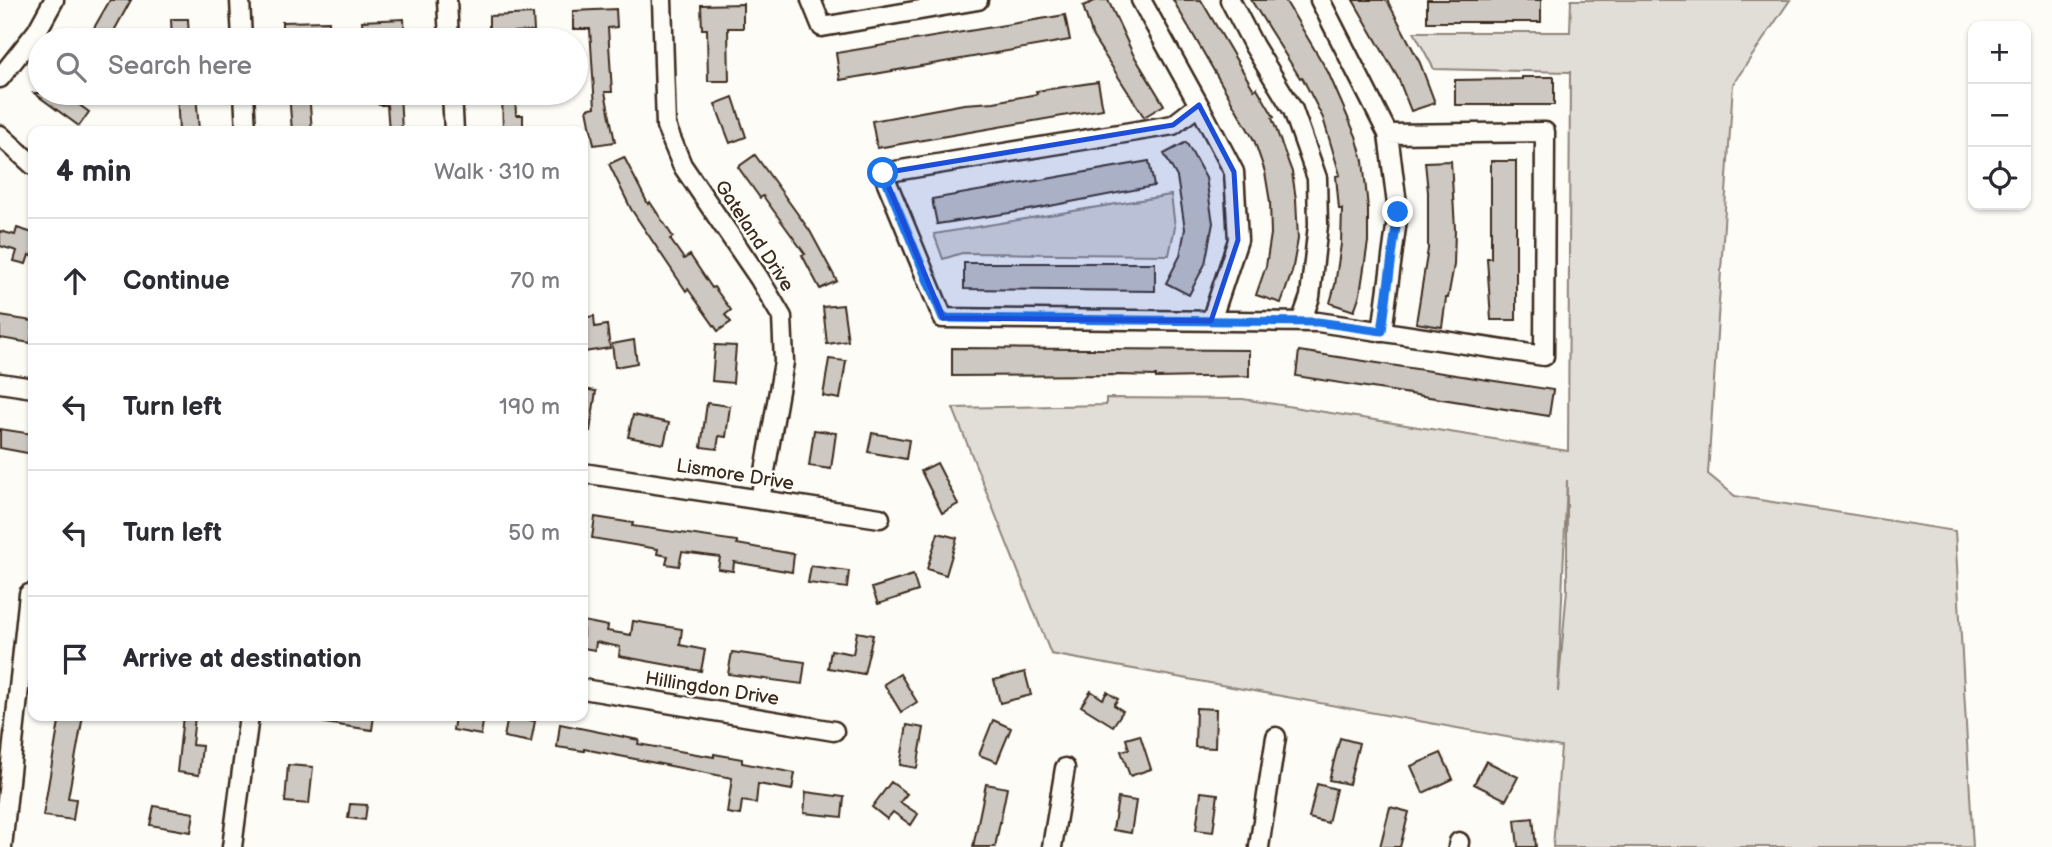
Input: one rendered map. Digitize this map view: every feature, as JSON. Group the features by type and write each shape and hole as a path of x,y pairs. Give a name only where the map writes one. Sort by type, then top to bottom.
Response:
{"street":[{"path":"39,28 54,0"},
{"path":"240,0 241,28"},
{"path":"447,0 448,28"},
{"name":"Gateland Drive","path":"662,0 666,127 682,165 759,278 782,317 784,362 760,500"},
{"path":"811,0 822,27 978,0"},
{"path":"1141,0 1234,172 1238,240 1211,321"},
{"path":"1230,0 1293,110 1317,178 1318,225 1310,297 1301,322"},
{"path":"1320,0 1388,134 1398,212 1382,331"},
{"path":"0,78 28,42"},
{"path":"245,105 246,126"},
{"path":"453,105 454,126"},
{"path":"1199,105 1173,125 883,173 943,318 1301,322 1382,331 1544,356 1545,132 1388,134"},
{"path":"0,135 28,160"},
{"path":"0,383 28,387"},
{"name":"Lismore Drive","path":"588,474 880,518"},
{"path":"2,847 28,603"},
{"name":"Hillingdon Drive","path":"588,690 834,731"},
{"path":"232,847 248,721"},
{"path":"1259,847 1276,737"},
{"path":"1052,847 1065,768"}],"highlighted area":[{"path":"1199,105 1234,172 1238,240 1211,321 943,318 883,173 1173,125"}],"shaded area":[{"path":"1571,0 1790,0 1733,84 1708,474 1735,496 1955,531 1973,847 1553,847 1561,747 1051,654 953,408 1106,405 1106,398 1243,399 1568,451 1570,72 1434,69 1414,32 1570,32","holes":["1567,480 1567,589 1558,692"]},
{"path":"1171,195 1175,227 1169,255 962,253 943,259 934,234"}],"building":[{"path":"110,0 131,0 116,28 94,28"},
{"path":"1097,0 1108,0 1133,54 1164,105 1144,117 1093,37 1083,6"},
{"path":"1173,0 1201,0 1254,90 1257,88 1274,117 1272,118 1292,172 1298,239 1292,272 1281,303 1256,295 1266,266 1271,234 1265,172 1254,140"},
{"path":"1251,0 1285,0 1328,72 1356,136 1363,161 1368,242 1360,294 1354,311 1330,303 1341,244 1342,209 1339,209 1336,176 1340,175 1323,118 1302,77 1300,78"},
{"path":"1353,0 1387,0 1420,63 1435,103 1411,111 1398,78"},
{"path":"1427,0 1541,0 1541,22 1427,22"},
{"path":"743,4 743,28 728,28 729,81 708,81 707,29 702,29 701,5"},
{"path":"616,9 617,27 608,28 612,92 605,92 615,142 594,145 587,109 595,107 590,29 573,28 573,11"},
{"path":"533,14 534,28 489,28 489,16"},
{"path":"1065,15 1070,40 840,80 836,53"},
{"path":"171,19 188,19 188,28 171,28"},
{"path":"404,19 404,28 363,28 362,21"},
{"path":"329,21 329,28 282,28 282,22"},
{"path":"1554,77 1554,105 1455,105 1455,80"},
{"path":"1098,82 1103,109 877,148 872,121"},
{"path":"733,97 746,137 730,143 715,104"},
{"path":"50,105 79,105 89,112 79,126"},
{"path":"178,105 197,105 199,126 179,126"},
{"path":"290,105 310,105 312,126 292,126"},
{"path":"387,105 401,105 402,126 389,126"},
{"path":"502,105 516,105 516,115 523,115 523,126 503,126"},
{"path":"1186,142 1206,178 1213,223 1205,264 1189,295 1166,283 1180,256 1185,229 1177,177 1164,154"},
{"path":"755,155 810,231 837,281 820,289 802,255 805,254 763,196 760,198 738,167"},
{"path":"624,157 648,204 650,202 673,237 670,239 684,259 690,255 731,310 725,315 731,322 718,331 688,289 686,291 631,209 609,164"},
{"path":"1149,161 1154,186 937,224 932,199"},
{"path":"1451,161 1454,265 1442,327 1416,323 1428,249 1425,162"},
{"path":"1491,161 1516,161 1516,320 1491,320 1487,258 1491,258"},
{"path":"17,228 28,231 26,264 14,261 17,251 0,246 0,231 15,235"},
{"path":"964,263 1155,263 1155,291 964,289"},
{"path":"843,305 848,341 827,344 823,307"},
{"path":"0,316 28,320 28,343 0,338"},
{"path":"594,316 595,327 607,325 610,348 588,351 588,317"},
{"path":"634,340 637,363 615,367 612,344"},
{"path":"715,345 736,346 733,383 712,381"},
{"path":"952,348 1249,350 1249,376 952,376"},
{"path":"1299,351 1553,390 1549,416 1296,376"},
{"path":"829,359 846,361 840,399 823,396"},
{"path":"588,390 596,391 588,431"},
{"path":"707,403 730,406 726,437 719,436 717,449 701,447"},
{"path":"633,415 669,423 664,444 628,437"},
{"path":"0,429 28,433 28,453 0,448"},
{"path":"814,430 836,433 831,469 809,466"},
{"path":"872,433 909,440 906,459 868,452"},
{"path":"937,463 958,504 942,513 921,471"},
{"path":"595,517 633,523 632,526 737,541 737,544 794,554 792,572 734,562 733,571 718,569 720,557 682,552 679,566 666,564 668,556 657,554 658,549 592,538"},
{"path":"938,533 957,538 946,575 927,569"},
{"path":"811,566 849,571 847,588 808,583"},
{"path":"913,575 918,591 878,604 872,588"},
{"path":"633,621 682,629 680,645 705,650 701,671 619,656 620,647 596,642 595,650 588,649 588,622 608,626 607,631 631,635"},
{"path":"857,632 873,635 864,674 828,668 831,650 853,654"},
{"path":"732,652 805,662 802,684 728,674"},
{"path":"1025,672 1031,695 1000,703 994,680"},
{"path":"900,674 917,702 901,712 884,684"},
{"path":"1091,691 1103,699 1107,692 1118,699 1114,705 1123,711 1113,726 1081,706"},
{"path":"1196,708 1216,709 1215,748 1195,747"},
{"path":"993,720 1011,728 997,762 979,755"},
{"path":"59,721 82,721 68,798 76,799 73,820 43,816"},
{"path":"182,721 194,721 192,745 202,746 199,775 177,772"},
{"path":"324,721 373,721 372,730"},
{"path":"454,721 483,721 481,735 453,730"},
{"path":"507,721 535,721 531,742 504,737"},
{"path":"560,724 639,740 638,744 742,759 742,763 795,773 792,790 758,784 756,803 742,801 740,815 727,813 732,778 584,749 557,747"},
{"path":"907,725 924,728 917,768 900,765"},
{"path":"1140,735 1151,769 1130,776 1121,751 1129,749 1126,739"},
{"path":"1340,738 1359,743 1349,784 1329,780"},
{"path":"1441,753 1453,779 1423,793 1411,766"},
{"path":"1486,761 1518,777 1506,800 1474,784"},
{"path":"288,765 313,767 309,804 285,802"},
{"path":"891,782 907,794 900,802 918,814 911,825 893,812 887,819 872,807"},
{"path":"986,784 1007,788 995,847 973,847"},
{"path":"1317,784 1336,789 1328,823 1309,818"},
{"path":"806,792 844,797 842,817 804,813"},
{"path":"1201,792 1218,794 1213,832 1196,830"},
{"path":"1118,798 1136,801 1131,833 1113,830"},
{"path":"350,804 367,805 365,820 348,818"},
{"path":"154,806 194,813 191,832 150,825"},
{"path":"1390,807 1409,812 1400,847 1380,847"},
{"path":"1533,818 1536,847 1518,847 1515,820"}],"route":[{"path":"883,173 943,318 1318,322 1382,331 1398,212"}]}
